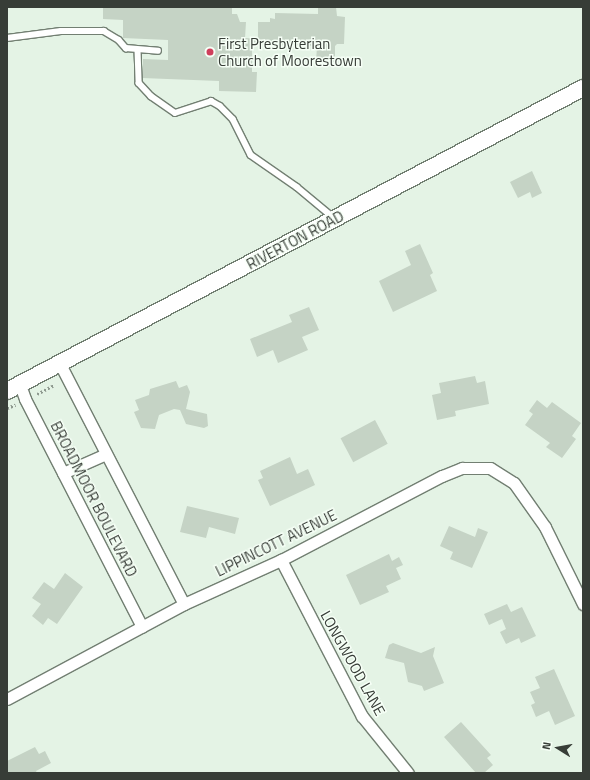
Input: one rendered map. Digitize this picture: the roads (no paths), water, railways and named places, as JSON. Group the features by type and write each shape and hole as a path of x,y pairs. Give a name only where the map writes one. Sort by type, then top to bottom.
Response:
{"main road":[{"name":"RIVERTON ROAD","path":"13,388 583,88"}],"street":[{"name":"BROADMOOR BOULEVARD","path":"60,364 184,604"},
{"name":"BROADMOOR BOULEVARD","path":"13,388 63,473 142,627"},
{"path":"63,473 106,454"},
{"name":"LIPPINCOTT AVENUE","path":"7,699 184,604 281,560 442,476 462,468 490,468 504,475 528,500 545,527 583,602"},
{"name":"LONGWOOD LANE","path":"281,560 362,716 408,773"}],"lane":[{"path":"7,38 61,31 104,31 119,40 126,48 158,51"},
{"path":"138,50 139,82 152,96 175,112 186,111 211,100 220,106 233,119 250,155 297,187 335,218"}],"place":[{"name":"First Presbyterian Church of Moorestown","path":"210,52"}]}
